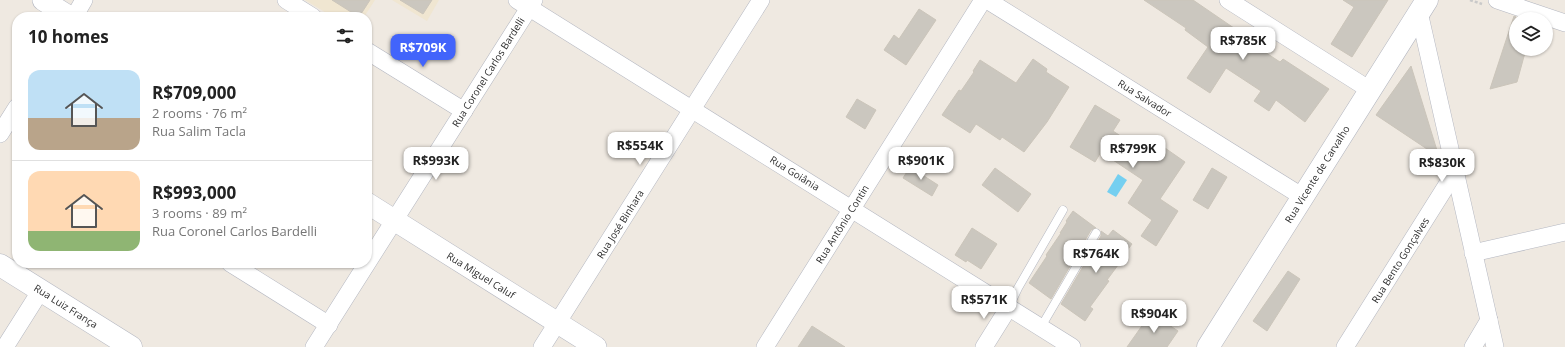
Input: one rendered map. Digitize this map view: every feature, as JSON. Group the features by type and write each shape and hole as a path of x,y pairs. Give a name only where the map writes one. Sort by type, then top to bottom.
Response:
{"main road":[{"name":"Rua Vicente de Carvalho","path":"1208,347 1423,6"},
{"name":"Rua Luiz França","path":"0,265 130,347"}],"street":[{"path":"43,0 62,12"},
{"path":"77,12 84,0"},
{"path":"286,0 305,12"},
{"name":"Rua José Binhara","path":"542,347 761,0"},
{"name":"Rua Antônio Contin","path":"765,347 983,0"},
{"name":"Rua Salvador","path":"987,0 1302,197"},
{"path":"1228,0 1370,90"},
{"path":"1497,0 1565,23"},
{"name":"Rua Goiânia","path":"527,3 692,109 1072,347"},
{"name":"Rua Coronel Carlos Bardelli","path":"372,256 464,111 527,3"},
{"path":"1423,6 1454,172 1495,347"},
{"path":"372,54 464,111"},
{"path":"8,130 12,120"},
{"name":"Rua Bento Gonçalves","path":"1346,347 1454,172"},
{"name":"Rua Miguel Caluf","path":"372,206 596,347"},
{"path":"1473,253 1565,232"},
{"path":"238,268 329,325"},
{"name":"Rua Coronel Carlos Bardelli","path":"314,347 364,268"},
{"path":"5,347 41,290"},
{"path":"984,347 1009,307"},
{"path":"1473,347 1489,320"}],"lane":[{"path":"1009,307 1018,288 1063,210"},
{"path":"1041,327 1096,234"}],"shaded area":[{"path":"305,0 375,0 367,12 325,12"},
{"path":"392,0 439,0 427,21"}],"water":[{"path":"1118,174 1127,180 1116,197 1107,192"}],"building":[{"path":"332,0 370,0 362,12 351,12"},
{"path":"400,0 432,0 423,14"},
{"path":"1144,0 1193,0 1247,37 1245,39 1280,62 1283,59 1329,89 1305,122 1276,100 1269,111 1254,101 1261,91 1226,68 1210,93 1187,78 1208,47 1185,30 1186,28"},
{"path":"1343,0 1388,0 1352,57 1331,44 1354,7"},
{"path":"919,9 936,20 906,65 884,50 894,35 899,39"},
{"path":"1509,31 1509,56 1524,56 1517,82 1490,89"},
{"path":"1033,59 1047,69 1046,72 1069,87 1047,122 1024,152 1002,137 1000,140 976,124 970,133 942,115 959,90 961,91 980,60 1016,83"},
{"path":"1411,66 1439,157 1376,115"},
{"path":"857,99 876,110 865,129 846,117"},
{"path":"1095,105 1120,120 1113,131 1157,160 1165,148 1185,162 1160,199 1178,211 1156,246 1141,236 1152,220 1128,203 1143,180 1101,152 1095,162 1070,147"},
{"path":"910,167 938,185 932,196 903,178"},
{"path":"995,168 1031,194 1018,212 982,185"},
{"path":"1212,168 1227,177 1208,209 1193,200"},
{"path":"1073,211 1096,228 1091,230 1051,299 1029,283 1047,256 1046,255 1061,233 1067,222 1066,221"},
{"path":"972,228 997,244 981,269 967,260 966,262 955,255"},
{"path":"1113,230 1132,244 1107,280 1109,281 1090,307 1093,309 1085,321 1061,304 1101,236 1101,231 1108,236"},
{"path":"1288,271 1300,279 1267,331 1253,321"},
{"path":"1151,313 1178,331 1167,347 1127,347"},
{"path":"812,326 845,347 798,347"}]}
